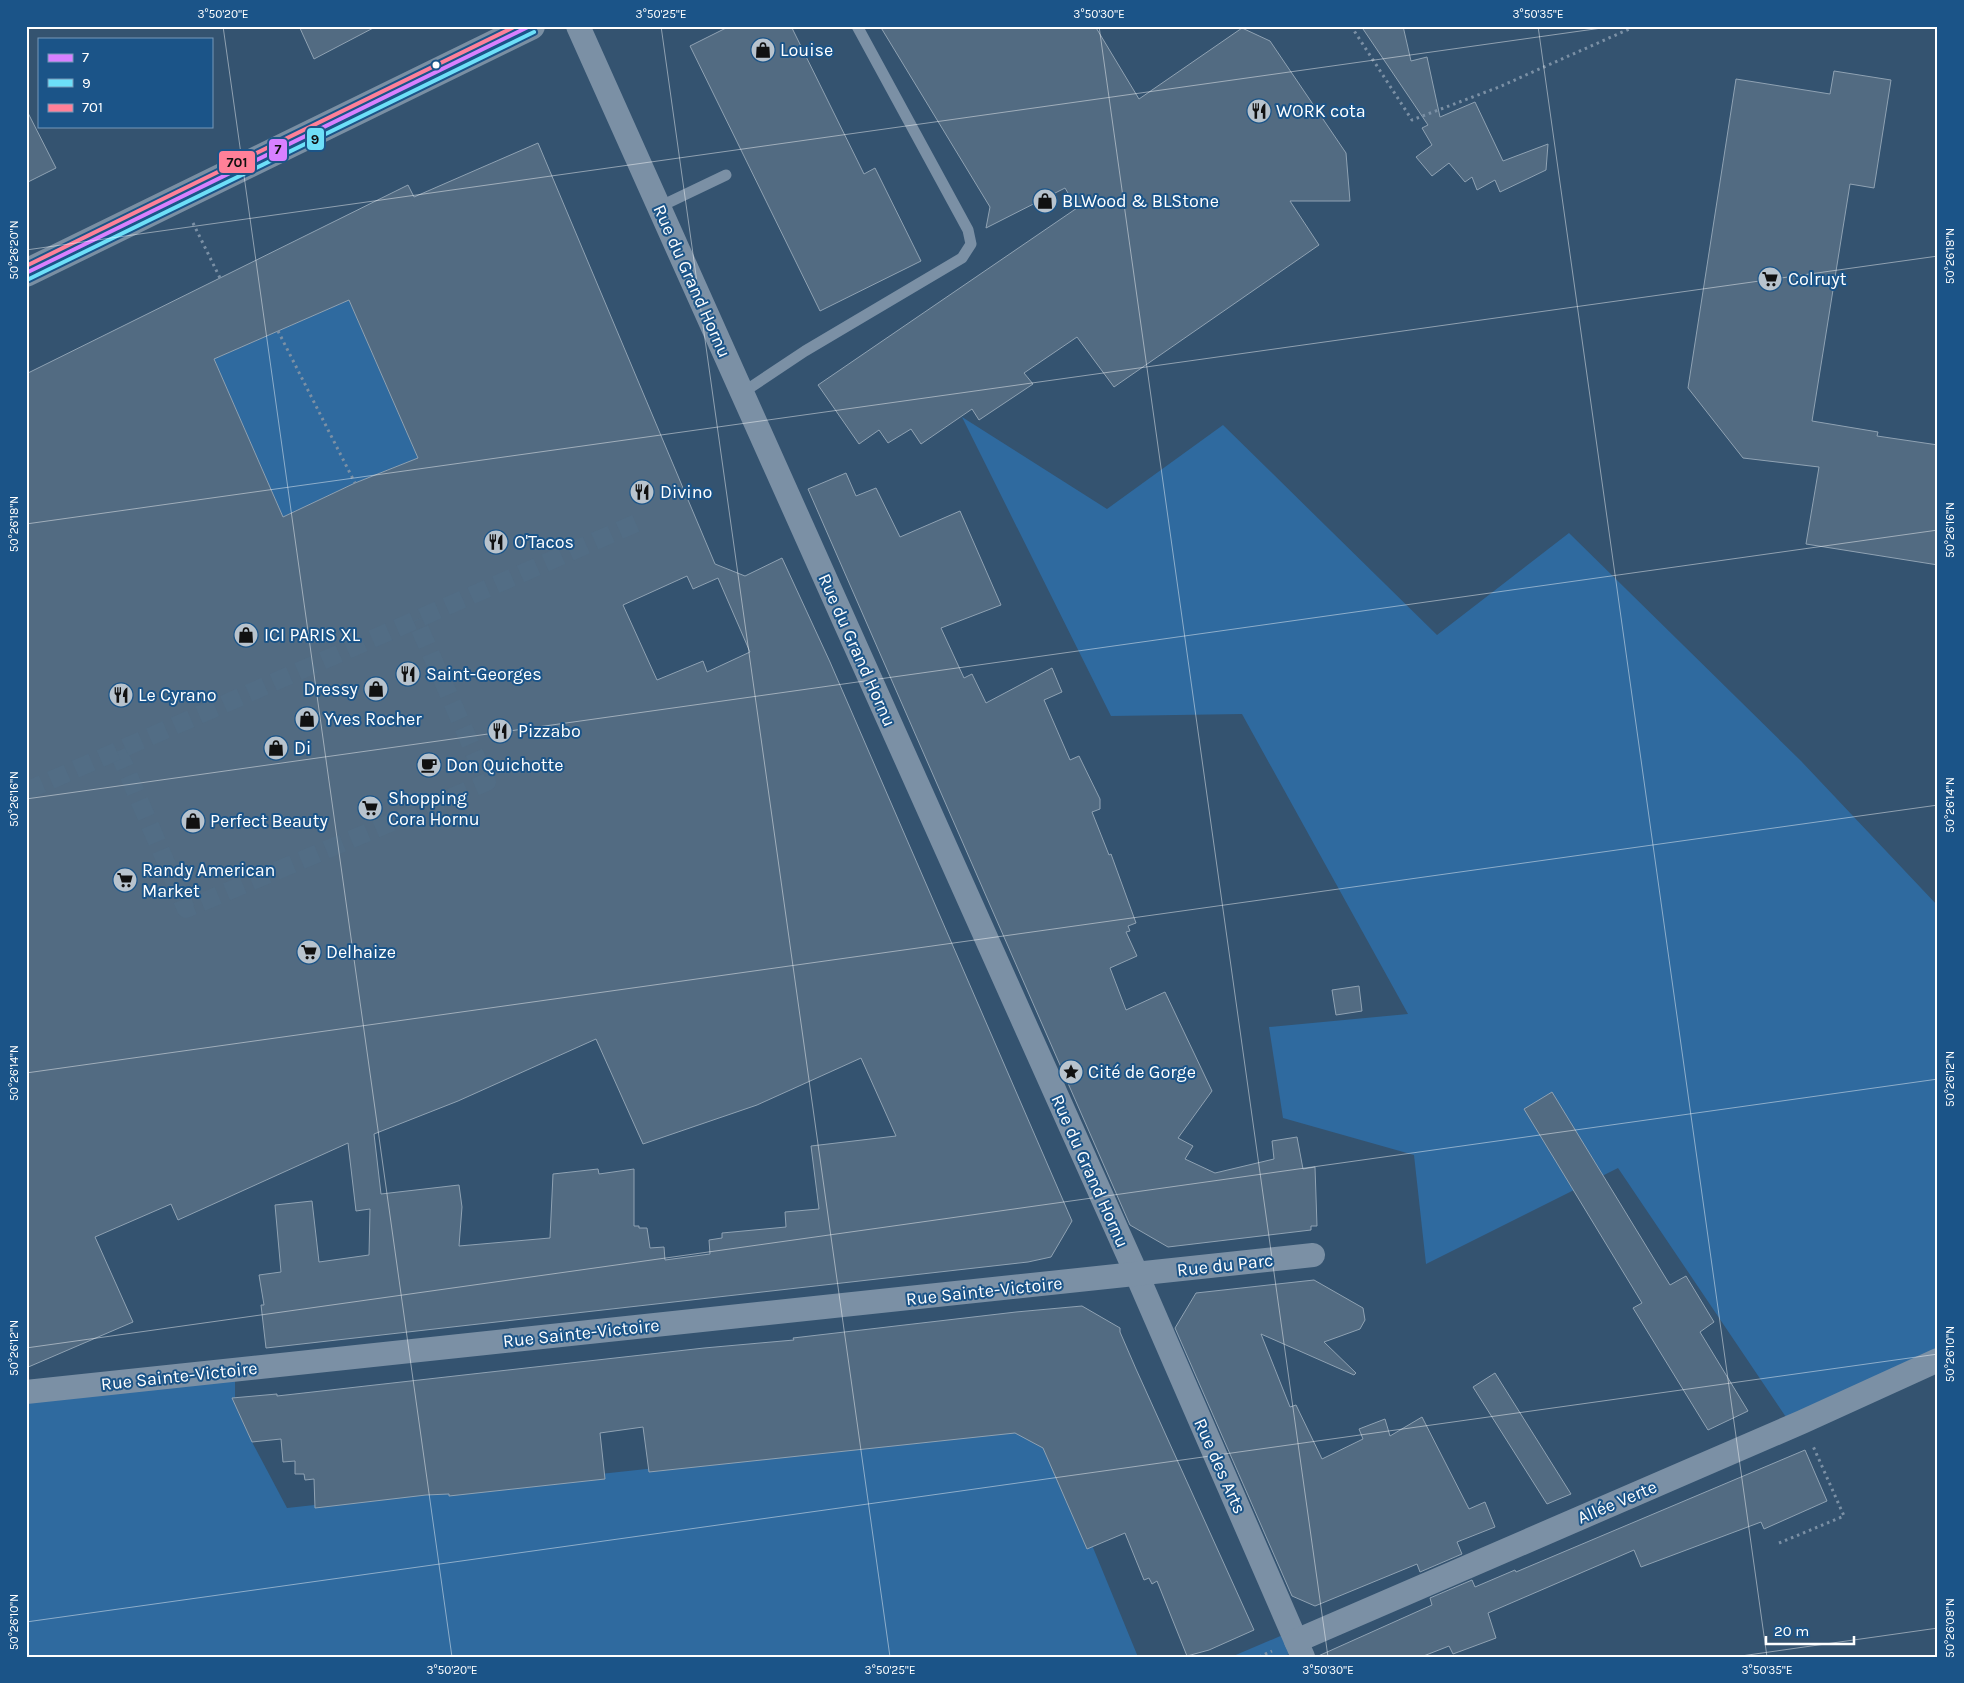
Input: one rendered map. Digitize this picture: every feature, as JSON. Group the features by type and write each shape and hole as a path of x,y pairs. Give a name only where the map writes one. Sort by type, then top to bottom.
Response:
{"main road":[{"path":"26,273 531,26"}],"street":[{"name":"Rue du Grand Hornu","path":"578,26 1137,1274"},
{"name":"Rue du Parc","path":"1137,1274 1313,1255"},
{"name":"Rue Sainte-Victoire","path":"26,1392 1137,1274"},
{"name":"Rue des Arts","path":"1137,1274 1299,1649"},
{"name":"Allée Verte","path":"1299,1649 1938,1360"}],"lane":[{"path":"742,393 805,351 962,258 971,244 968,230 857,26"},
{"path":"659,207 726,175"}],"path":[{"path":"1351,26 1412,120 1500,87 1636,26"},
{"path":"180,198 220,278"},
{"path":"278,331 355,483"},
{"path":"1779,1544 1844,1516 1802,1422"}],"shaded area":[{"path":"349,300 418,458 355,483 283,517 214,359"},
{"path":"962,417 1107,509 1223,425 1437,635 1569,533 1801,761 1938,906 1938,1360 1792,1426 1618,1168 1426,1264 1414,1155 1283,1118 1269,1027 1408,1014 1242,714 1111,716"},
{"path":"235,1378 235,1404 252,1442 287,1508 1005,1430 1050,1443 1138,1657 26,1657 26,1392"},
{"path":"1292,1631 1299,1649 1283,1657 1231,1657"}],"building":[{"path":"299,26 377,26 314,59"},
{"path":"730,26 791,26 864,174 875,168 921,261 820,311 690,46"},
{"path":"880,26 1095,26 1139,99 1242,28 1270,41 1346,153 1350,201 1290,201 1319,245 1114,387 1077,337 1024,373 1033,384 979,420 972,409 921,444 911,429 888,443 879,430 859,444 818,385 1077,208 1065,188 986,228 990,207"},
{"path":"1361,26 1403,26 1411,61 1427,57 1440,117 1475,102 1503,161 1548,144 1546,170 1500,192 1495,180 1477,190 1472,177 1465,182 1449,163 1432,176 1416,157 1432,145 1422,128 1428,125"},
{"name":"Colruyt","path":"1834,71 1891,80 1874,188 1850,184 1812,421 1878,432 1877,436 1938,445 1938,565 1806,544 1819,467 1743,458 1688,388 1736,79 1830,94"},
{"path":"26,109 56,168 26,183"},
{"path":"538,143 715,564 745,576 782,558 830,662 1072,1221 1051,1257 1028,1262 266,1348 261,1305 264,1305 259,1275 281,1272 275,1205 312,1201 319,1262 369,1255 370,1209 356,1211 348,1143 178,1220 171,1204 95,1237 133,1322 26,1368 26,374 408,185 414,197","holes":["349,300 418,458 355,483 283,517 214,359","687,576 693,589 718,578 750,652 707,672 703,661 657,680 623,605","596,1039 643,1144 757,1105 861,1058 896,1136 811,1146 819,1209 785,1212 786,1227 722,1233 722,1238 709,1240 710,1254 665,1260 664,1247 650,1248 647,1228 634,1226 634,1169 599,1174 598,1169 553,1174 550,1238 459,1246 462,1207 459,1185 381,1194 374,1134 458,1101"]},
{"path":"846,473 856,496 876,488 900,537 960,511 1001,605 941,628 964,678 972,674 986,703 1052,668 1062,692 1044,700 1070,760 1079,756 1100,799 1100,809 1092,812 1109,855 1111,854 1136,923 1128,926 1130,931 1126,932 1137,956 1110,968 1126,1010 1165,992 1212,1091 1178,1138 1193,1146 1185,1159 1215,1173 1274,1159 1272,1141 1297,1137 1303,1169 1315,1167 1317,1226 1311,1226 1311,1230 1168,1247 1130,1225 808,489"},
{"path":"1359,986 1362,1011 1336,1015 1332,990"},
{"path":"1552,1092 1670,1285 1686,1276 1714,1322 1700,1332 1748,1411 1708,1430 1633,1308 1642,1303 1524,1109"},
{"path":"1314,1280 1363,1308 1365,1320 1360,1329 1324,1342 1356,1373 1354,1375 1261,1334 1290,1407 1296,1405 1322,1459 1363,1439 1359,1429 1385,1419 1390,1436 1422,1417 1469,1509 1485,1502 1495,1527 1457,1542 1462,1554 1420,1572 1417,1564 1315,1606 1292,1596 1175,1328 1196,1293"},
{"path":"1082,1306 1120,1328 1136,1369 1254,1630 1209,1650 1187,1656 1157,1581 1152,1584 1149,1578 1144,1580 1125,1533 1087,1549 1043,1448 1015,1433 649,1472 643,1427 600,1433 605,1479 449,1496 449,1494 426,1495 315,1508 314,1479 305,1480 304,1474 295,1474 295,1461 283,1462 281,1439 252,1442 232,1398 277,1394 277,1396 704,1348 794,1340 793,1338"},
{"path":"1495,1373 1571,1494 1547,1504 1473,1387"},
{"path":"1805,1450 1827,1501 1764,1529 1761,1522 1641,1567 1634,1550 1488,1613 1496,1638 1453,1654 1449,1646 1421,1657 1316,1657 1432,1605 1430,1598 1472,1580 1475,1587 1515,1570 1516,1572"}],"tunnel":[{"path":"26,791 641,521"},
{"path":"118,751 186,909 487,782 416,620"}],"transit line":[{"name":"701","path":"26,266 516,26"},
{"name":"7","path":"26,273 530,26"},
{"name":"9","path":"29,279 534,32"}],"place":[{"name":"Louise","path":"763,50"},
{"name":"WORK cota","path":"1259,111"},
{"name":"BLWood & BLStone","path":"1045,201"},
{"name":"Colruyt","path":"1770,279"},
{"name":"Divino","path":"642,492"},
{"name":"O'Tacos","path":"496,542"},
{"name":"ICI PARIS XL","path":"246,635"},
{"name":"Saint-Georges","path":"408,674"},
{"name":"Dressy","path":"376,689"},
{"name":"Le Cyrano","path":"121,695"},
{"name":"Yves Rocher","path":"307,719"},
{"name":"Pizzabo","path":"500,731"},
{"name":"Di","path":"276,748"},
{"name":"Don Quichotte","path":"429,765"},
{"name":"Shopping Cora Hornu","path":"370,808"},
{"name":"Perfect Beauty","path":"193,821"},
{"name":"Randy American Market","path":"125,880"},
{"name":"Delhaize","path":"309,952"},
{"name":"Cité de Gorge","path":"1071,1072"}]}
